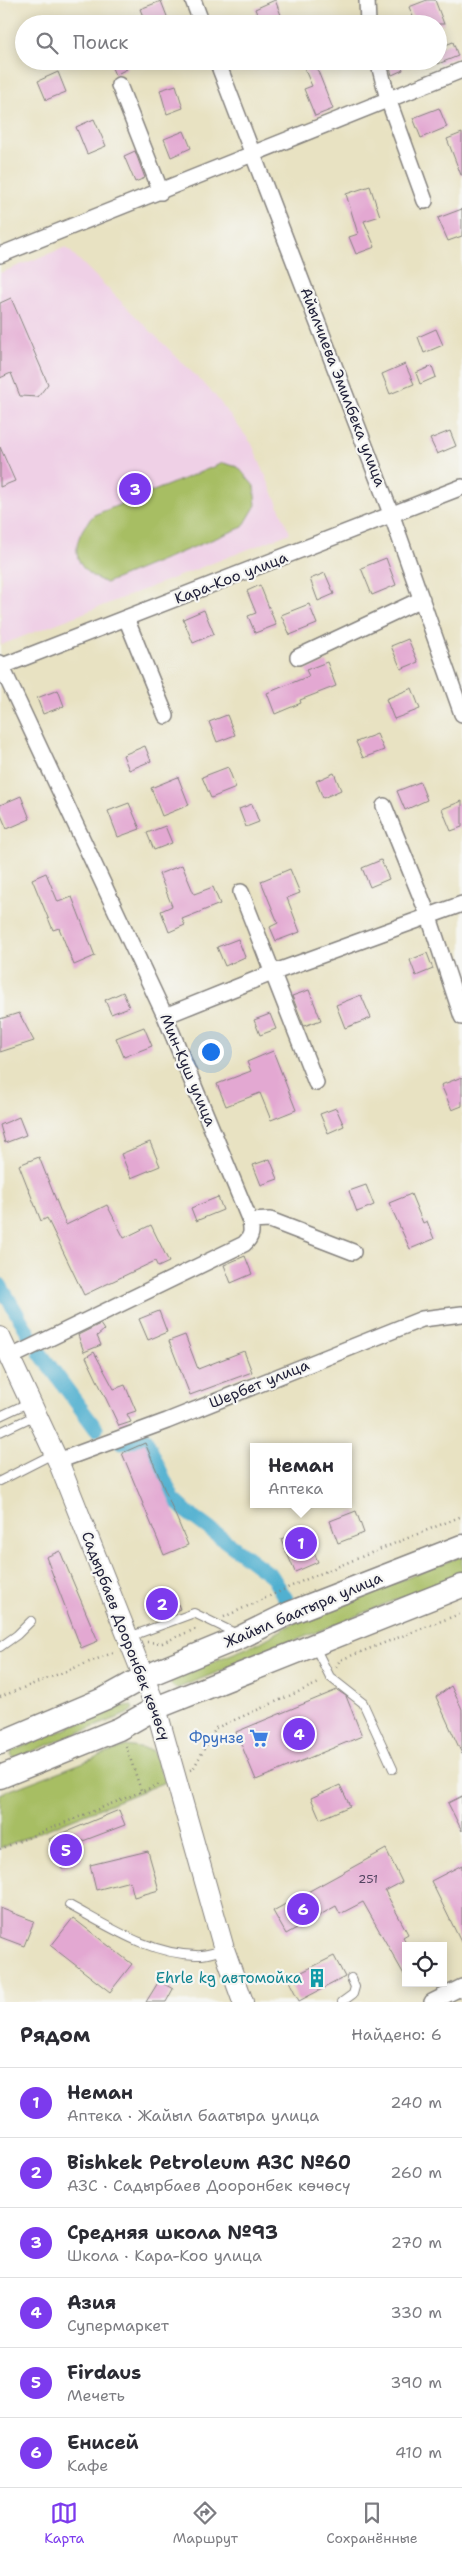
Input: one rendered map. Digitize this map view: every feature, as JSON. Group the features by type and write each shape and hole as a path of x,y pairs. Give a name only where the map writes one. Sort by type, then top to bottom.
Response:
{"main road":[{"name":"Садырбаев Дооронбек көчөсү","path":"3,1344 56,1457 156,1708 224,1949 243,2002"},
{"name":"Жайыл баатыра улица","path":"0,1743 106,1698 144,1676 241,1636 290,1613 462,1546"},
{"path":"1,1772 119,1729 156,1708 462,1586"}],"street":[{"path":"193,0 199,15"},
{"path":"367,0 368,15"},
{"name":"Айылчиева Эмилбека улица","path":"221,70 392,516 462,714"},
{"path":"380,70 388,99 425,201"},
{"path":"0,255 254,156 462,70"},
{"path":"119,85 161,192"},
{"name":"Кара-Коо улица","path":"0,665 462,488"},
{"path":"298,657 422,599"},
{"path":"126,618 166,716"},
{"name":"Мин-Куш улица","path":"0,665 165,1016 250,1220"},
{"path":"384,806 429,917 462,1016"},
{"path":"241,892 316,1083"},
{"path":"165,1016 272,973 462,904"},
{"path":"3,1344 244,1244 250,1239 252,1230 250,1220 270,1220 353,1252"},
{"name":"Шербет улица","path":"56,1457 167,1421 422,1319 462,1314"},
{"path":"432,2002 462,1987"}],"lane":[{"path":"0,1416 34,1407"},
{"path":"0,1432 34,1407"},
{"path":"0,1481 56,1457"},
{"path":"131,1643 194,1613 214,1621 241,1636"},
{"path":"0,1647 17,1635 31,1621"},
{"path":"314,1645 330,1677 363,1703 393,1769"},
{"path":"70,1905 143,1945 161,1951 198,1956 224,1949"},
{"path":"342,2002 353,1994 355,1987 351,1978"}],"path":[{"path":"0,1697 91,1662 131,1643 162,1643 307,1579 462,1516"},
{"path":"176,1776 193,1769 216,1728 330,1677 340,1660 462,1613"},
{"path":"0,1849 142,1793 126,1746"}],"shaded area":[{"path":"66,247 213,393 252,444 290,533 1,645 0,273"}],"green space":[{"path":"223,463 238,467 254,486 256,505 243,527 106,583 88,573 82,566 78,559 77,543 88,521 94,515"},
{"path":"462,1556 462,1573 176,1689 170,1684 172,1678 259,1643 294,1623"},
{"path":"131,1705 133,1709 127,1714 15,1758 11,1756 12,1751 120,1707"},
{"path":"126,1746 152,1750 165,1782 0,1848 0,1794"}],"building":[{"path":"275,0 281,15 257,15 255,9"},
{"path":"427,0 435,0 441,15 412,15 409,7"},
{"path":"161,1 166,15 142,15 140,9"},
{"path":"453,42 458,56 447,60 447,44"},
{"path":"113,70 125,70 115,75"},
{"path":"305,70 318,70 333,109 315,116 304,89 312,86"},
{"path":"391,70 403,70 392,75"},
{"path":"58,72 66,92 46,100 38,81"},
{"path":"176,85 183,108 167,114 160,90"},
{"path":"439,108 447,127 421,138 413,118"},
{"path":"94,119 106,146 87,154 76,127"},
{"path":"184,131 191,148 171,157 164,139"},
{"path":"462,133 462,175 461,175 447,139"},
{"path":"135,151 145,178 135,182 124,156"},
{"path":"370,186 380,216 364,221 375,247 356,254 349,237 358,234 346,194"},
{"path":"462,209 462,236 448,241 438,218"},
{"path":"11,298 48,384 38,397 20,396 11,373 0,378 0,303"},
{"path":"436,329 443,345 424,353 418,337"},
{"path":"405,364 414,384 390,394 382,374"},
{"path":"432,366 436,377 420,384 416,373"},
{"path":"450,431 456,446 437,454 430,439"},
{"path":"0,447 15,481 0,487"},
{"path":"386,558 396,585 372,595 361,568"},
{"path":"325,573 334,594 318,601 310,579"},
{"path":"260,585 276,625 255,633 248,616 256,613 247,591"},
{"path":"309,604 317,624 290,635 281,615"},
{"path":"204,610 214,634 193,643 183,619"},
{"path":"408,639 418,662 401,669 391,646"},
{"path":"327,662 336,686 300,700 301,703 275,714 267,693 309,676 306,670"},
{"path":"412,688 420,709 394,719 386,699"},
{"path":"58,690 64,706 43,714 37,698"},
{"path":"227,715 235,735 217,742 209,722"},
{"path":"377,734 384,750 363,758 356,742"},
{"path":"145,746 151,761 129,770 123,755"},
{"path":"228,767 236,788 211,798 202,777"},
{"path":"334,773 341,790 323,798 316,781"},
{"path":"178,777 189,805 162,816 151,788"},
{"path":"420,782 427,800 405,810 397,791"},
{"path":"21,796 30,819 7,829 0,813 0,805"},
{"path":"462,801 462,827 451,831 442,809"},
{"path":"129,803 140,829 118,837 108,811"},
{"path":"252,804 259,822 246,827 239,809"},
{"path":"165,826 172,843 154,850 147,833"},
{"path":"381,860 389,879 370,887 362,868"},
{"path":"182,865 194,894 213,887 220,904 182,919 185,925 169,932 161,911 172,906 159,874"},
{"path":"290,869 300,893 287,898 300,932 276,941 270,927 278,923 261,881"},
{"path":"46,873 58,902 72,897 95,956 74,965 59,928 53,930 32,879"},
{"path":"238,939 245,957 225,966 217,947"},
{"path":"427,953 433,969 416,976 410,960"},
{"path":"309,990 321,1020 304,1026 292,996"},
{"path":"123,992 129,1007 111,1014 105,1000"},
{"path":"361,995 371,1018 345,1028 336,1005"},
{"path":"19,1013 34,1041 0,1052 0,1019"},
{"path":"270,1014 276,1029 260,1035 254,1020"},
{"path":"144,1027 152,1046 124,1057 116,1038"},
{"path":"273,1051 296,1110 271,1120 260,1093 226,1106 217,1084 251,1071 247,1062"},
{"path":"462,1077 462,1106 452,1110 441,1085"},
{"path":"336,1108 344,1126 328,1133 320,1114"},
{"path":"19,1117 26,1135 5,1143 0,1125"},
{"path":"150,1142 160,1166 131,1178 121,1154"},
{"path":"39,1157 66,1225 107,1205 124,1238 151,1225 169,1262 158,1267 155,1261 84,1295 47,1218 41,1221 19,1165"},
{"path":"270,1159 278,1179 261,1185 253,1165"},
{"path":"366,1185 374,1205 357,1212 349,1191"},
{"path":"411,1194 423,1223 427,1221 434,1239 410,1249 389,1203"},
{"path":"218,1197 223,1210 196,1221 191,1208"},
{"path":"245,1256 252,1274 231,1283 224,1265"},
{"path":"159,1311 167,1332 148,1340 139,1319"},
{"path":"100,1324 104,1330 97,1336 101,1345 84,1352 78,1335"},
{"path":"185,1335 198,1369 244,1351 252,1372 190,1395 169,1341"},
{"path":"94,1352 114,1389 125,1385 136,1411 127,1414 131,1422 119,1426 86,1357"},
{"path":"145,1443 188,1545 164,1555 122,1453"},
{"path":"356,1511 364,1533 338,1543 330,1521"},
{"path":"305,1530 318,1562 295,1572 281,1539"},
{"path":"60,1551 98,1641 81,1648 46,1557"},
{"path":"174,1594 180,1609 162,1617 155,1602"},
{"path":"451,1686 462,1709 462,1754 436,1697"},
{"path":"337,1690 346,1696 362,1736 256,1780 236,1732"},
{"path":"340,1785 350,1806 320,1819 311,1798"},
{"path":"462,1796 462,1831 448,1803"},
{"path":"119,1810 125,1825 75,1844 82,1860 62,1869 49,1839"},
{"path":"386,1849 402,1882 385,1891 408,1934 403,1937 406,1942 402,1942 402,1971 363,1902 340,1914 336,1906 286,1934 273,1911"},
{"path":"148,1851 159,1890 134,1897 130,1881 96,1890 90,1865"},
{"path":"462,1865 462,1944 431,1881"},
{"path":"0,1908 34,1921 24,1946 0,1937"},
{"path":"73,1918 132,1964 110,1992 51,1946"},
{"name":"Ehrle kg автомойка","path":"334,1956 345,1977 299,2001 288,1979"},
{"path":"159,1981 173,1989 166,2002 146,2002"}],"waterway":[{"path":"0,1285 29,1334"},
{"path":"40,1353 96,1429"},
{"path":"122,1443 145,1438 173,1499 188,1513 271,1575 286,1599"}],"place":[{"name":"Средняя школа №93","path":"135,489"},
{"name":"Неман","path":"301,1543"},
{"name":"Bishkek Petroleum АЗС №60","path":"162,1604"},
{"name":"Азия","path":"299,1734"},
{"name":"Фрунзе","path":"259,1738"},
{"name":"Firdaus","path":"66,1850"},
{"name":"Енисей","path":"303,1909"},
{"name":"Ehrle kg автомойка","path":"317,1978"}]}
